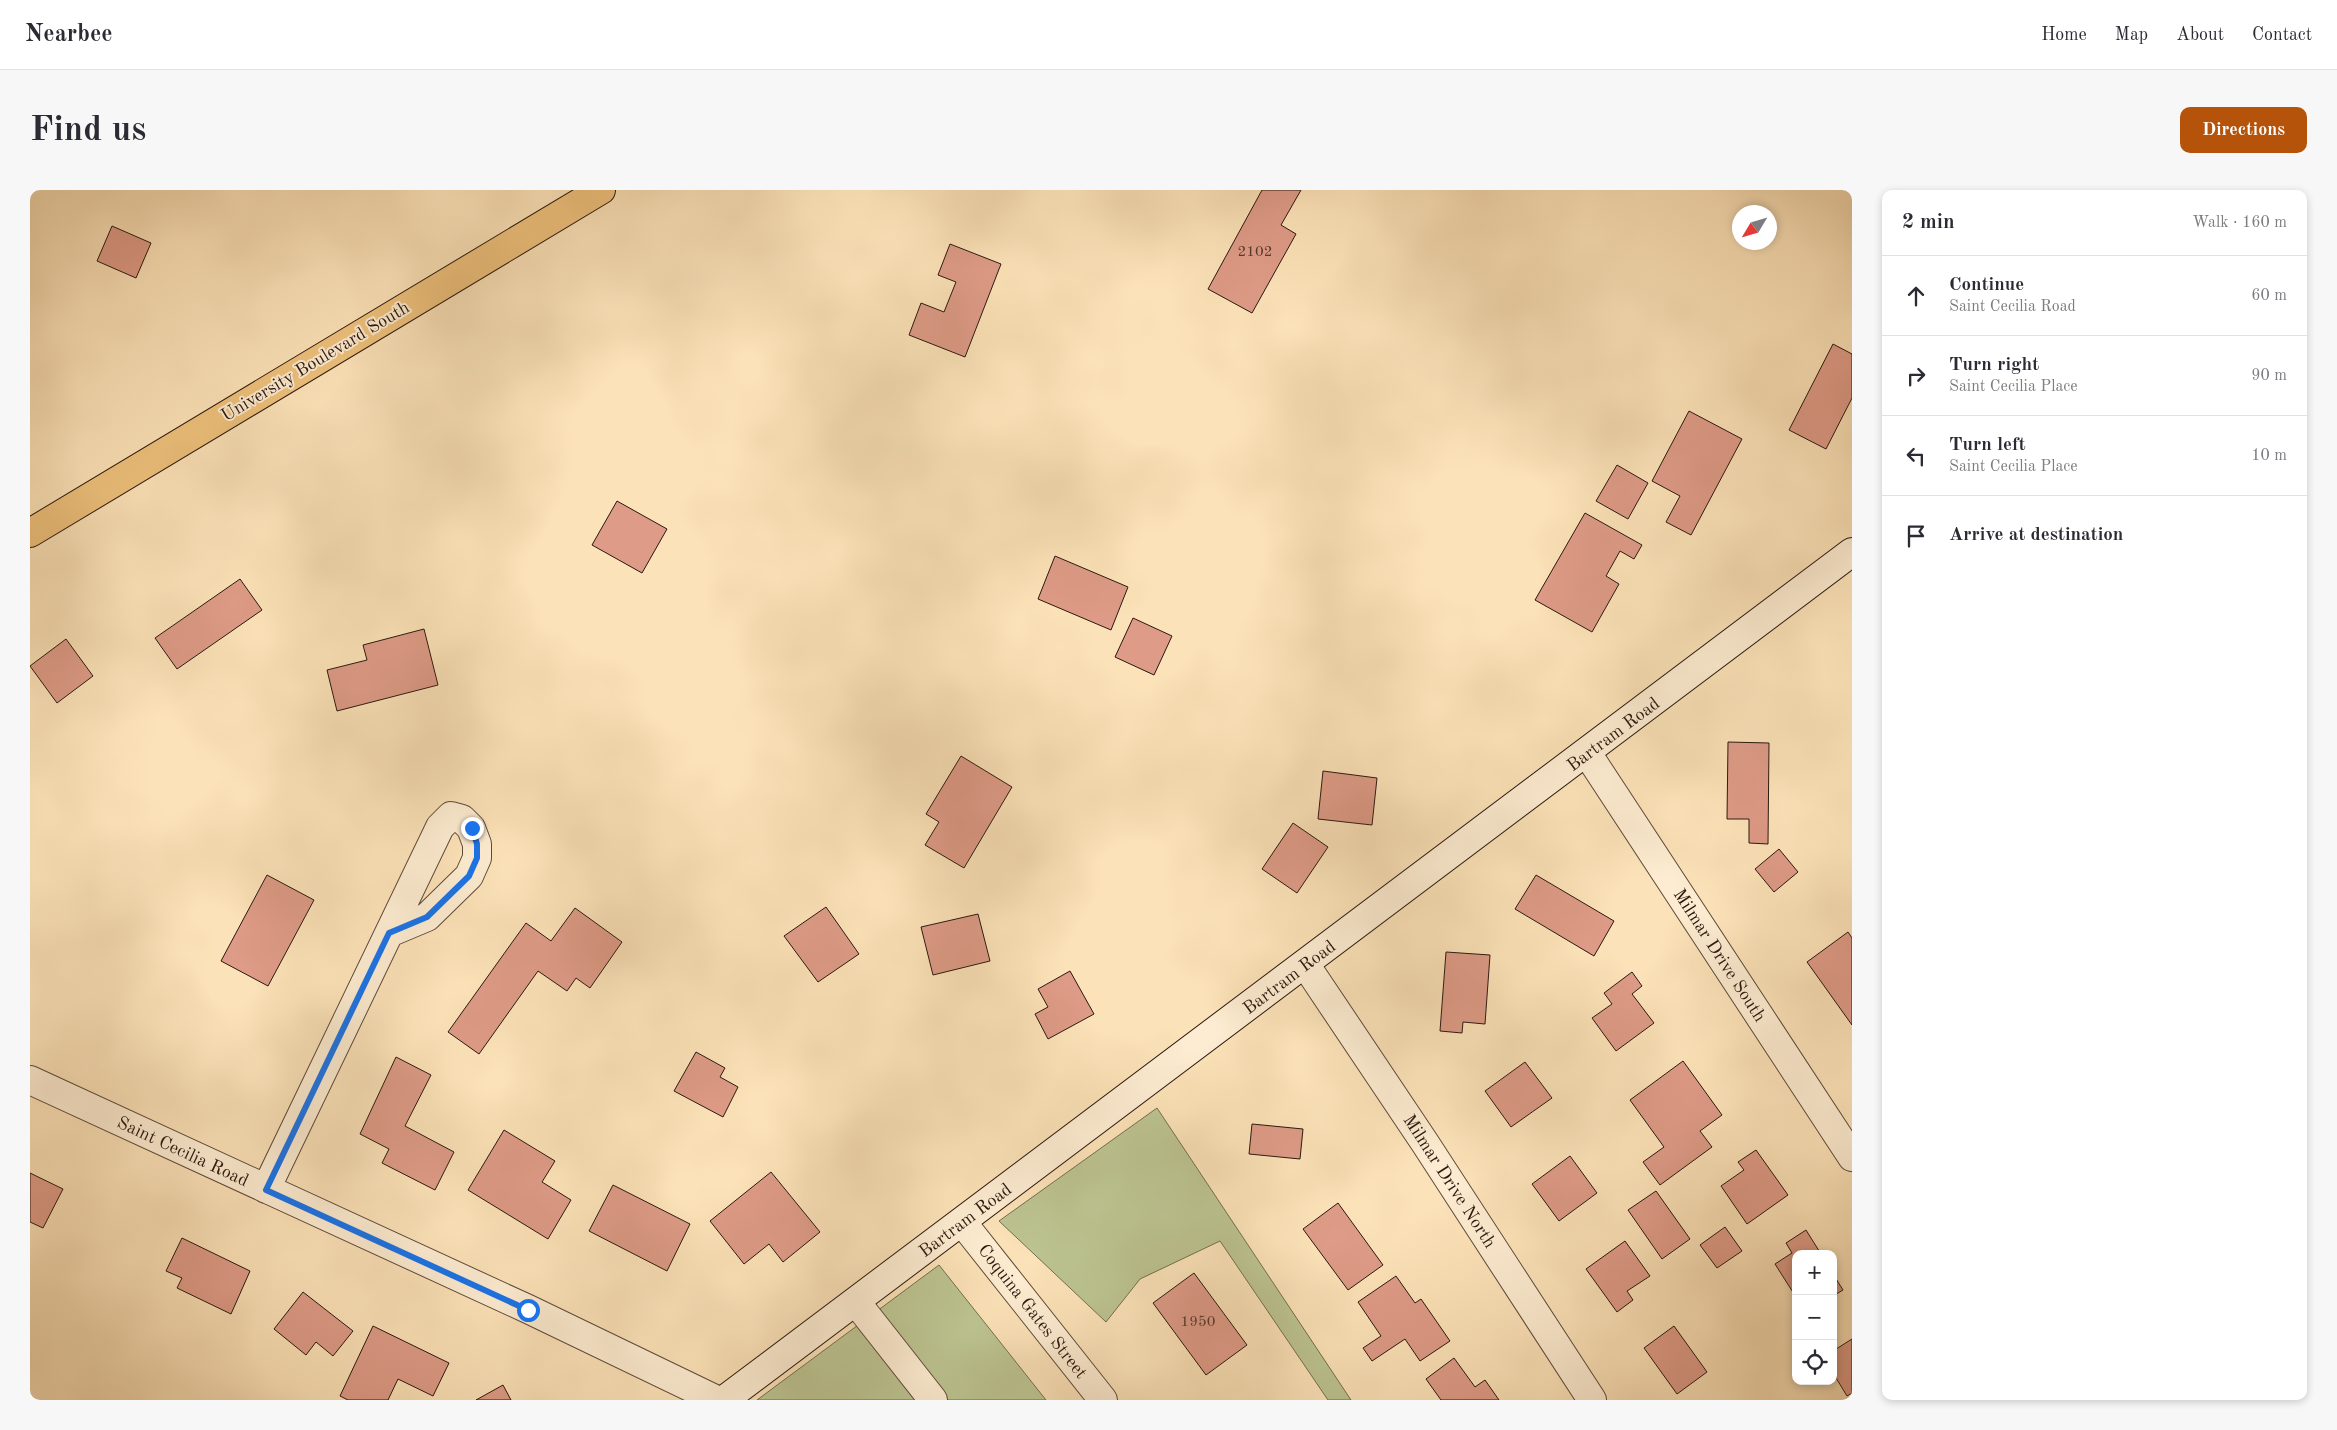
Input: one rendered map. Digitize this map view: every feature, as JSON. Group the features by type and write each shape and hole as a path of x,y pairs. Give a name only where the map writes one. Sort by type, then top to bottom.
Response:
{"main road":[{"name":"University Boulevard South","path":"30,533 601,190"}],"street":[{"name":"Bartram Road","path":"724,1400 1852,552"},
{"name":"Milmar Drive South","path":"1587,753 1852,1157"},
{"path":"266,1190 389,933"},
{"name":"Milmar Drive North","path":"1305,964 1425,1143 1592,1400"},
{"name":"Saint Cecilia Road","path":"30,1080 528,1310 717,1400"},
{"name":"Coquina Gates Street","path":"962,1222 1104,1400"},
{"path":"856,1302 933,1400"}],"green space":[{"path":"1157,1108 1351,1400 1328,1400 1220,1241 1140,1279 1106,1322 999,1221"},
{"path":"939,1265 1046,1400 757,1400"}],"building":[{"path":"1262,190 1301,190 1281,225 1296,234 1252,313 1208,289"},
{"path":"112,226 151,243 136,278 97,261"},
{"path":"950,244 1001,264 965,357 909,335 921,303 944,312 956,282 938,275"},
{"path":"1833,344 1852,354 1852,398 1826,449 1789,430"},
{"path":"1689,411 1742,439 1691,535 1666,522 1680,496 1652,481"},
{"path":"1617,465 1648,483 1628,519 1596,501"},
{"path":"617,501 667,529 642,573 592,545"},
{"path":"1585,513 1642,545 1634,559 1620,551 1606,576 1619,584 1592,632 1535,600"},
{"path":"1055,556 1128,587 1111,630 1038,599"},
{"path":"240,579 262,610 177,669 155,638"},
{"path":"1133,618 1172,636 1154,675 1115,657"},
{"path":"424,629 438,685 337,711 327,670 367,660 363,645"},
{"path":"66,639 93,676 57,703 30,666"},
{"path":"1728,742 1769,743 1768,844 1749,843 1749,819 1727,819"},
{"path":"961,756 1012,787 964,868 925,845 939,822 926,814"},
{"path":"1323,771 1377,778 1372,825 1318,819"},
{"path":"1293,823 1328,847 1297,893 1262,869"},
{"path":"1779,849 1798,872 1774,892 1755,869"},
{"path":"267,875 314,900 268,986 221,961"},
{"path":"1536,875 1614,921 1594,956 1515,909"},
{"path":"826,907 859,954 818,982 784,936"},
{"path":"575,908 622,942 590,988 576,978 567,991 538,971 479,1054 448,1032 526,923 551,941"},
{"path":"978,914 990,961 933,975 921,927"},
{"path":"1848,932 1852,938 1852,1025 1807,962"},
{"path":"1446,952 1490,955 1485,1024 1463,1022 1462,1033 1440,1031"},
{"path":"1070,971 1094,1014 1048,1039 1035,1014 1048,1007 1038,989"},
{"path":"1632,972 1642,986 1632,994 1654,1023 1616,1051 1592,1018 1612,1004 1604,993"},
{"path":"696,1052 725,1068 720,1077 738,1087 723,1117 674,1091"},
{"path":"396,1057 431,1075 405,1126 454,1152 435,1190 382,1163 389,1149 360,1134"},
{"path":"1683,1061 1722,1115 1700,1131 1712,1147 1660,1185 1643,1162 1664,1147 1630,1100"},
{"path":"1525,1062 1552,1098 1511,1127 1485,1091"},
{"path":"1252,1124 1303,1129 1300,1159 1249,1154"},
{"path":"504,1130 555,1161 542,1182 571,1200 548,1239 468,1190"},
{"path":"1756,1150 1788,1195 1747,1224 1721,1186 1744,1170 1738,1162"},
{"path":"1570,1156 1597,1193 1559,1221 1532,1184"},
{"path":"771,1172 820,1232 783,1262 769,1244 744,1264 710,1221"},
{"path":"30,1173 63,1189 43,1228 30,1222"},
{"path":"613,1185 690,1224 667,1271 589,1231"},
{"path":"1656,1191 1690,1239 1662,1259 1628,1210"},
{"path":"1338,1203 1383,1265 1348,1290 1303,1229"},
{"path":"1725,1227 1742,1251 1717,1268 1700,1245"},
{"path":"1806,1230 1818,1250 1792,1250 1792,1253 1786,1243"},
{"path":"182,1238 250,1271 231,1314 177,1288 182,1278 166,1271"},
{"path":"1625,1241 1650,1276 1627,1291 1633,1300 1617,1312 1586,1269"},
{"path":"1792,1253 1792,1291 1775,1264"},
{"path":"1194,1273 1247,1345 1206,1375 1153,1303"},
{"path":"1396,1276 1415,1303 1421,1299 1450,1341 1420,1361 1405,1339 1372,1361 1363,1348 1381,1336 1358,1302"},
{"path":"1837,1280 1843,1290 1837,1294"},
{"path":"303,1292 353,1331 333,1356 316,1342 306,1355 274,1329"},
{"path":"373,1326 449,1363 433,1396 398,1379 388,1400 348,1400 340,1396"},
{"path":"1674,1326 1707,1372 1677,1394 1644,1348"},
{"path":"1852,1339 1852,1393 1847,1396 1837,1380 1837,1348"},
{"path":"1454,1358 1475,1387 1485,1380 1499,1400 1441,1400 1426,1379"},
{"path":"503,1385 511,1400 476,1400"}],"route":[{"path":"472,828 477,844 477,858 469,876 427,917 389,933 266,1190 528,1310"}]}
